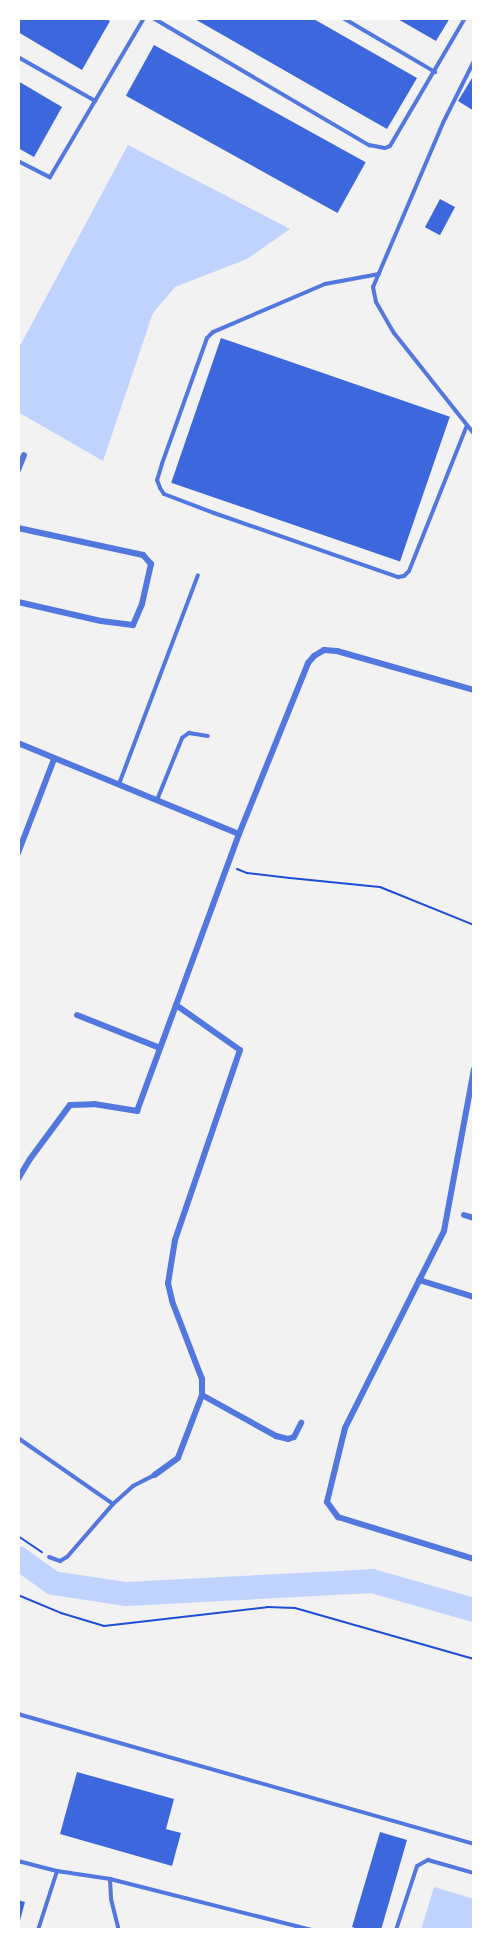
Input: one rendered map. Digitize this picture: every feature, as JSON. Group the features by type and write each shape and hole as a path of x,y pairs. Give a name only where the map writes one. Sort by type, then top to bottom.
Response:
{"street":[{"path":"18,470 24,454"},
{"path":"18,528 143,555 151,564 142,604 133,625 101,621 18,602"},
{"path":"18,1179 20,1171 70,1105 94,1104 137,1111 239,834 308,663 314,656 324,650 354,655 474,690"},
{"path":"18,743 239,834"},
{"path":"18,853 54,759"},
{"path":"154,1475 178,1458 202,1395 202,1379 172,1302 168,1283 176,1240 240,1050 176,1005"},
{"path":"77,1015 160,1048"},
{"path":"474,1069 444,1231 345,1428 327,1502 338,1517 474,1559"},
{"path":"464,1215 474,1218"},
{"path":"419,1280 474,1297"},
{"path":"202,1395 276,1436 288,1439 294,1437 301,1423"}],"lane":[{"path":"18,161 45,177 50,177 144,18"},
{"path":"153,18 369,145 380,148 390,146 465,18"},
{"path":"343,18 435,72"},
{"path":"18,57 95,101"},
{"path":"474,61 443,123 373,287 381,310 394,333 474,435"},
{"path":"379,274 325,284 213,332 207,338 162,464 157,480 160,488 164,494 214,513 398,577 404,576 409,571 467,425"},
{"path":"118,785 198,575"},
{"path":"157,800 182,738 189,733 208,736"},
{"path":"18,1438 113,1503"},
{"path":"49,1557 60,1561 67,1557 113,1503 133,1486 154,1475"},
{"path":"18,1714 474,1844"},
{"path":"396,1930 417,1866 428,1860 474,1873"},
{"path":"18,1861 57,1871 110,1879 312,1930"},
{"path":"38,1930 57,1871"},
{"path":"110,1879 111,1899 119,1930"}],"path":[{"path":"227,865 247,873 380,887 474,925"},
{"path":"18,1536 49,1557"},
{"path":"18,1595 61,1613 104,1626 267,1607 295,1608 474,1659"}],"water":[{"path":"128,145 290,229 247,259 175,287 153,313 103,461 18,412 18,343 21,344"},
{"path":"434,1887 474,1899 474,1930 421,1930"}],"building":[{"path":"18,18 104,18 110,21 82,70 18,32"},
{"path":"193,18 312,18 417,78 387,129"},
{"path":"396,18 450,18 436,41"},
{"path":"154,45 366,162 338,213 126,96"},
{"path":"472,78 474,79 474,111 458,101"},
{"path":"18,81 62,107 34,157 18,148"},
{"path":"440,199 455,207 440,235 425,227"},
{"path":"221,338 450,417 400,561 171,483"},
{"path":"77,1772 174,1799 166,1829 181,1833 172,1866 60,1834"},
{"path":"380,1832 407,1840 381,1930 361,1930 352,1927"},
{"path":"18,1900 25,1902 19,1924 18,1924"}],"waterway":[{"path":"18,1558 53,1583 126,1594 372,1581 474,1610"}]}
